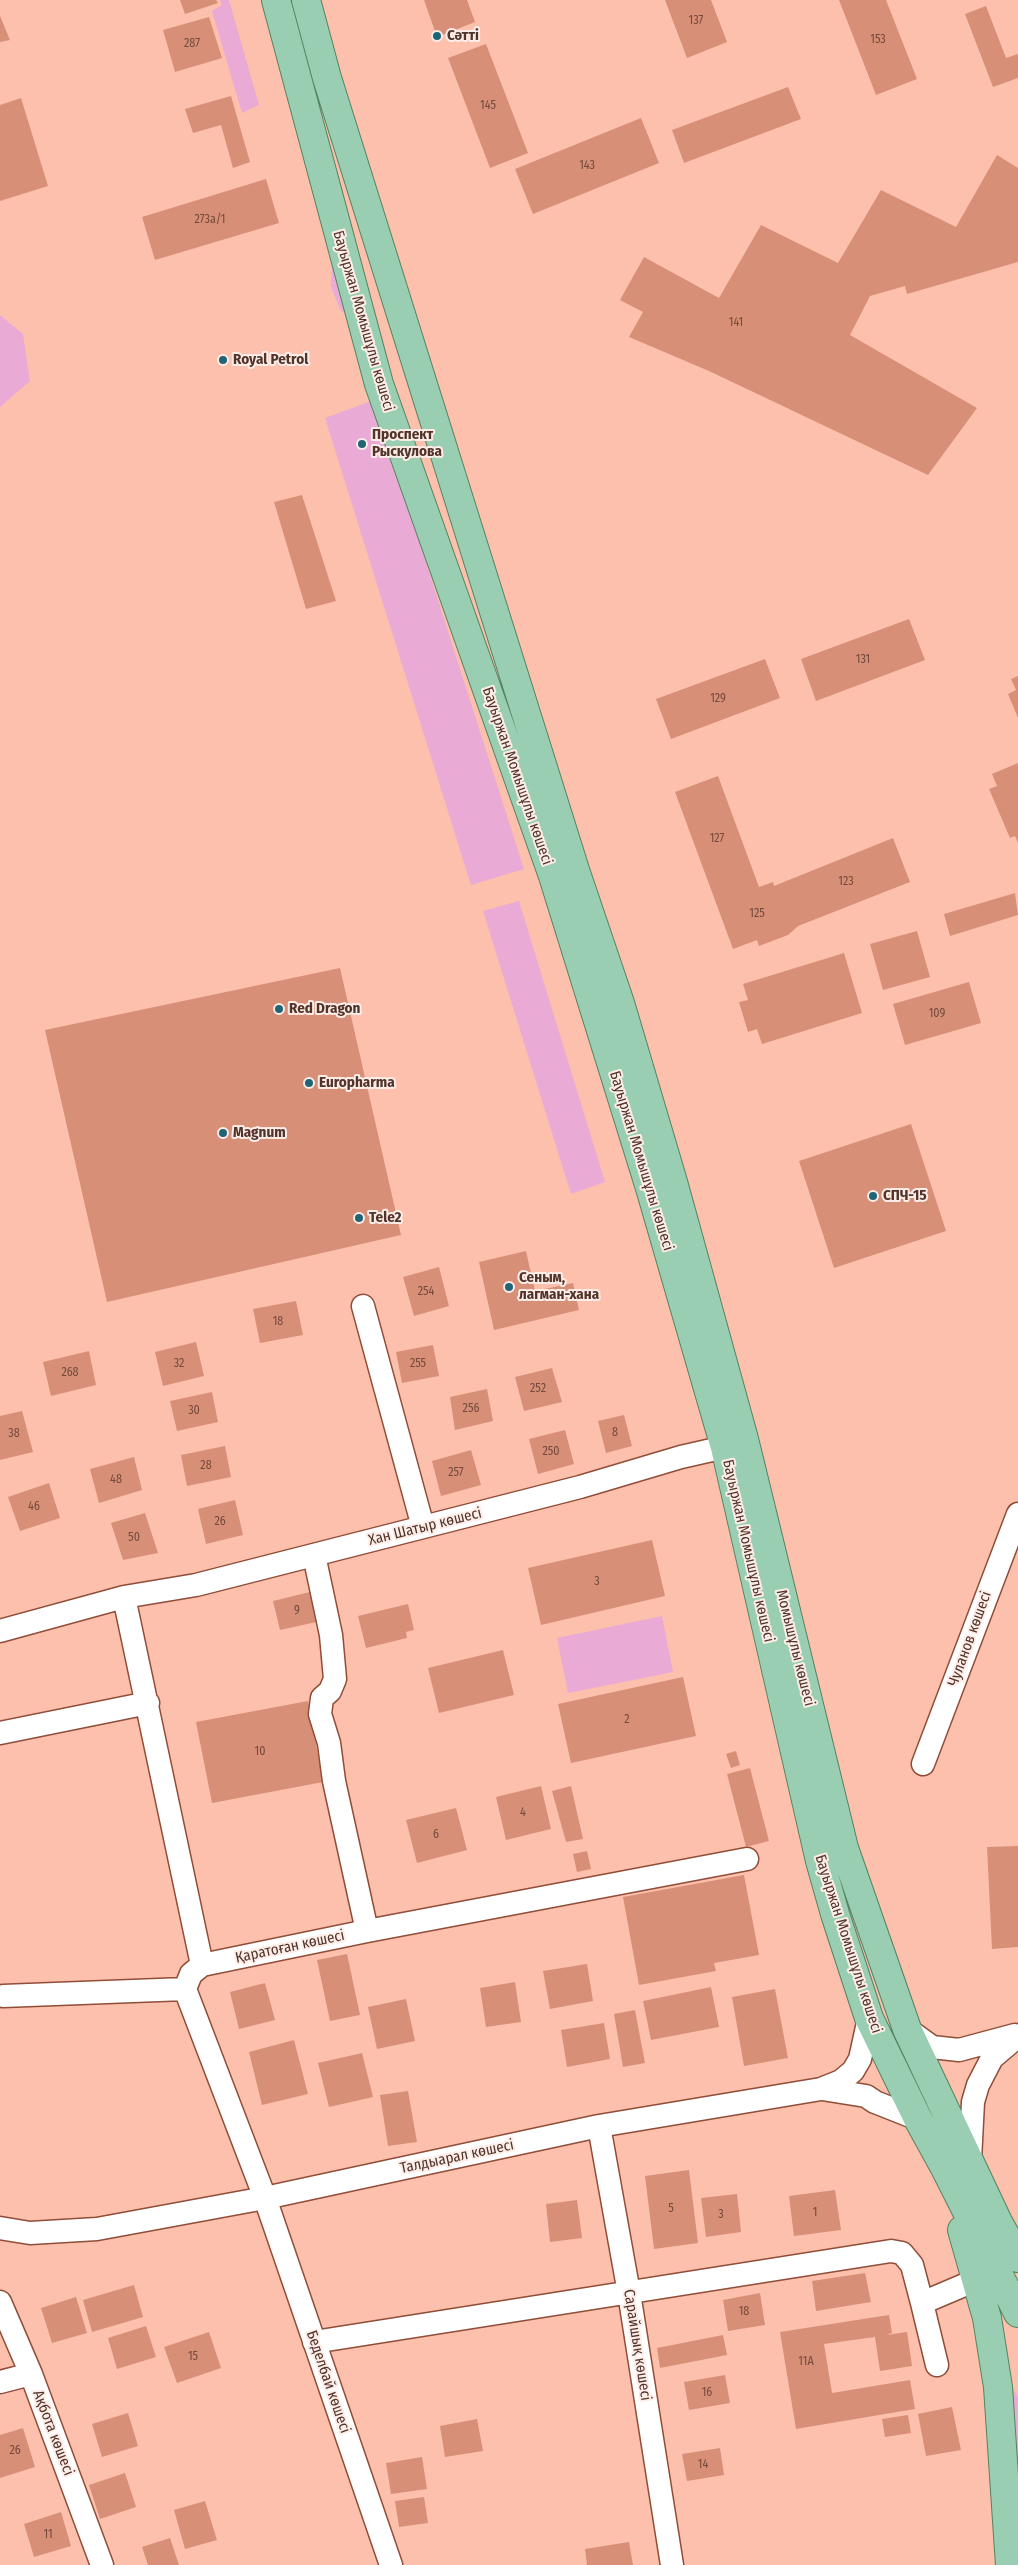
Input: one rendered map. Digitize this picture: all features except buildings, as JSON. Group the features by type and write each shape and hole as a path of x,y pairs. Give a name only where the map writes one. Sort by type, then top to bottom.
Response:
{"main road":[{"name":"Бауыржан Момышұлы көшесі","path":"276,0 379,384 553,876 650,1188 724,1447 820,1861 869,2018 918,2119 958,2164 1018,2313"},
{"name":"Бауыржан Момышұлы көшесі","path":"306,0 330,87 575,870 620,1003 695,1263"},
{"name":"Момышұлы көшесі","path":"695,1263 744,1439 844,1848 906,2029 958,2164"},
{"path":"958,2164 998,2222 1018,2258"},
{"path":"958,2164 976,2280 986,2318 998,2387 1010,2565"}],"street":[{"path":"363,1306 423,1527"},
{"name":"Хан Шатыр көшесі","path":"0,1631 124,1597 196,1585 580,1487 680,1457 724,1447"},
{"name":"Чуланов көшесі","path":"923,1764 1018,1514"},
{"path":"314,1555 331,1635 335,1678 330,1691 322,1698 320,1714 329,1743 334,1781 366,1931"},
{"path":"3,1996 185,1989 191,1974 202,1965 124,1597"},
{"path":"0,1733 148,1703"},
{"name":"Қаратоған көшесі","path":"202,1965 366,1931 747,1859"},
{"name":"Беделбай көшесі","path":"185,1989 265,2198 391,2565"},
{"name":"Талдыарал көшесі","path":"0,2228 30,2233 97,2229 265,2198 599,2126 821,2089 841,2080 853,2071 860,2059 869,2018"},
{"path":"906,2029 932,2047 959,2050 1018,2035"},
{"path":"958,2164 978,2084 992,2058 1018,2035"},
{"path":"821,2089 866,2096 875,2102 918,2119"},
{"name":"Сарайшық көшесі","path":"599,2126 629,2293 672,2565"},
{"path":"314,2342 891,2251 902,2253 912,2265 937,2366"},
{"path":"922,2303 976,2280"},
{"name":"Ақбота көшесі","path":"0,2302 31,2374 102,2565"},
{"path":"0,2382 31,2374"}],"shaded area":[{"path":"220,0 229,0 259,105 242,113 212,11 222,5"},
{"path":"332,262 356,325 340,309 331,287"},
{"path":"0,315 23,334 30,381 0,407"},
{"path":"374,400 524,869 471,885 325,418"},
{"path":"519,901 605,1182 571,1194 483,911"},
{"path":"662,1616 673,1672 568,1693 557,1638"},
{"path":"1006,2374 1018,2398 1018,2556"}],"place":[{"name":"Сәтті","path":"437,36"},
{"name":"Royal Petrol","path":"223,360"},
{"name":"Проспект Рыскулова","path":"362,444"},
{"name":"Red Dragon","path":"279,1009"},
{"name":"Europharma","path":"309,1083"},
{"name":"Magnum","path":"223,1133"},
{"name":"СПЧ-15","path":"873,1196"},
{"name":"Tele2","path":"359,1218"},
{"name":"Сеным, лагман-хана","path":"509,1287"}]}
